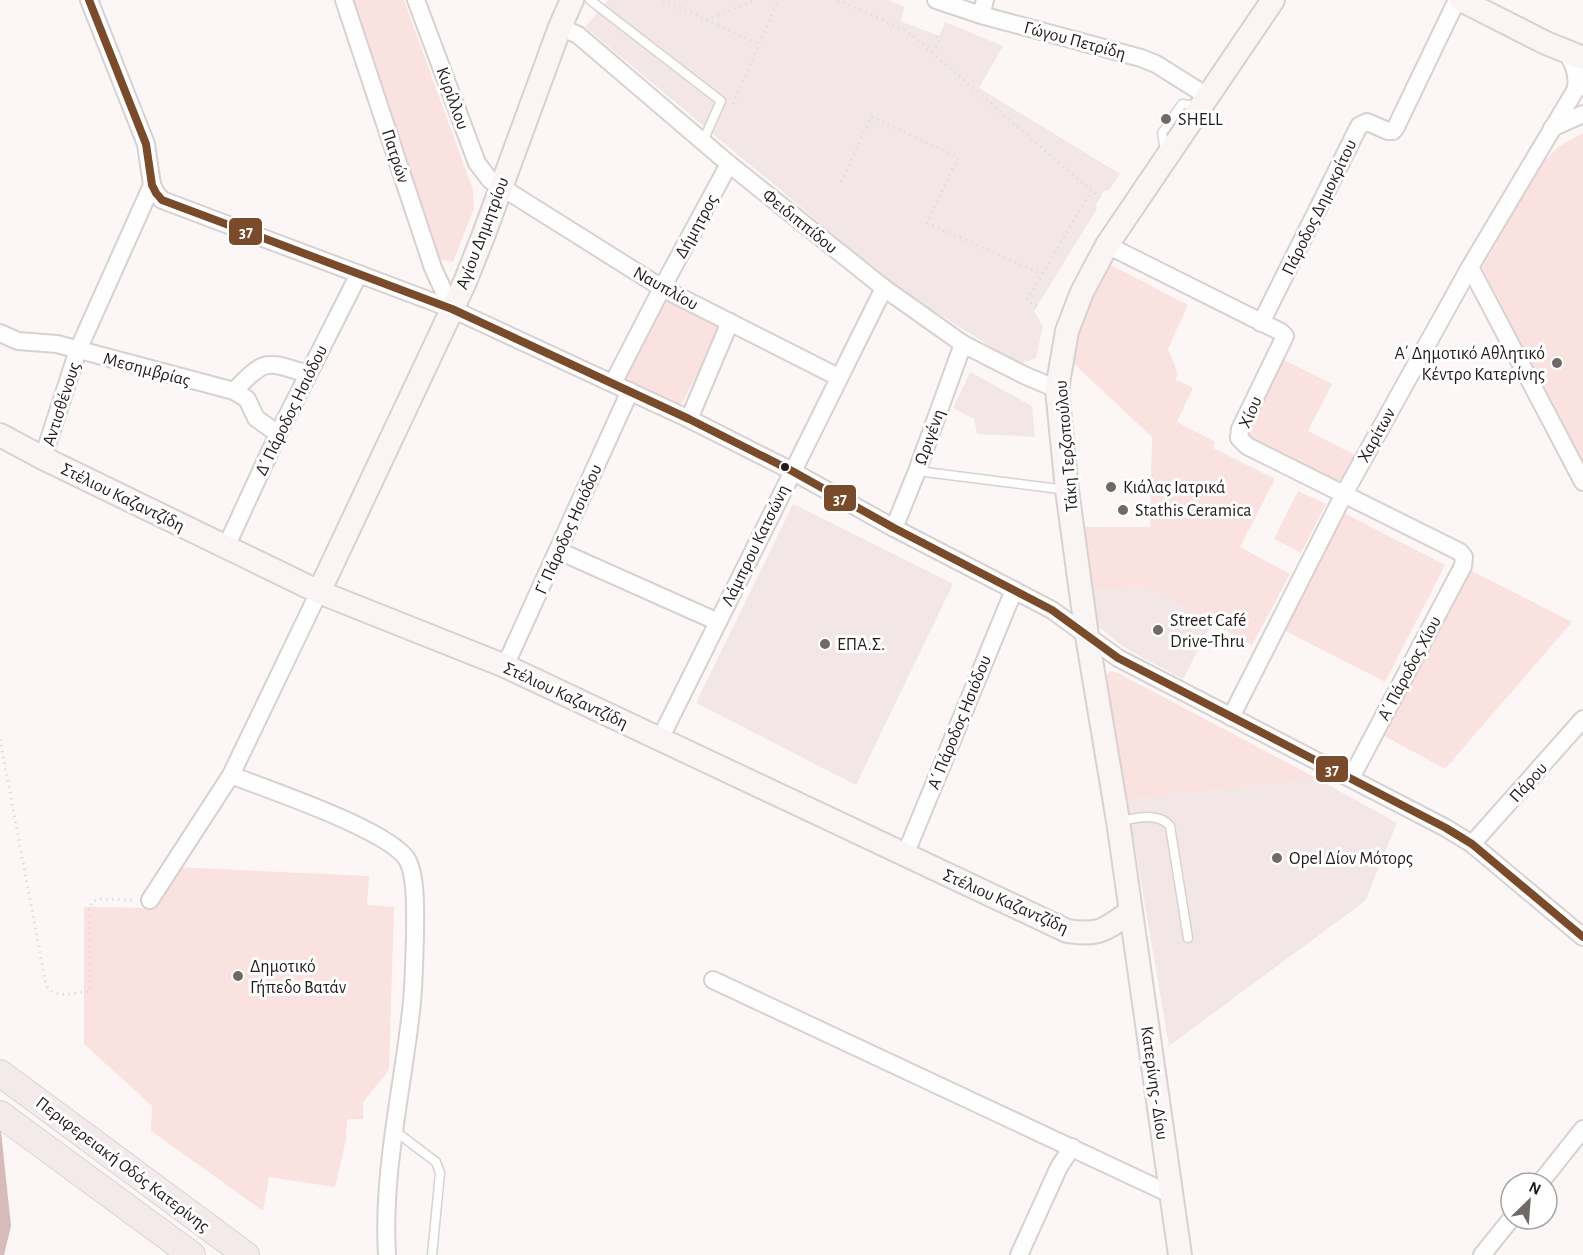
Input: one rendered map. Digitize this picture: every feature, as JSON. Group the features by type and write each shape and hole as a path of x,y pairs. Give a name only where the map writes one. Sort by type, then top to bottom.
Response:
{"main road":[{"name":"Περιφερειακή Οδός Κατερίνης","path":"0,1073 246,1255"},
{"name":"Περιφερειακή Οδός Κατερίνης","path":"0,1114 192,1255"}],"street":[{"path":"89,0 146,144 152,185 162,200 452,309 689,419 792,471 894,528 1052,610 1118,658 1351,778 1472,844 1583,937"},
{"name":"Πατρών","path":"344,0 433,268 452,309"},
{"name":"Κυρίλλου","path":"416,0 477,163 490,180 501,189"},
{"name":"Αγίου Δημητρίου","path":"319,592 473,262 572,0"},
{"name":"Γώγου Πετρίδη","path":"936,0 983,8 1141,58 1164,69 1199,100"},
{"name":"Τάκη Τερζοπούλου","path":"1130,912 1118,821 1087,636 1067,490 1057,389 1067,331 1082,292 1107,245 1199,100 1273,0"},
{"path":"1459,0 1574,54 1579,88"},
{"name":"Πάροδος Δημοκρίτου","path":"1261,323 1359,126 1367,122 1393,131 1459,0"},
{"name":"Φειδιππίδου","path":"560,27 578,35 729,164 884,288 963,344 1057,389"},
{"name":"Χαρίτων","path":"1231,717 1344,494 1470,267 1551,128 1579,88"},
{"path":"1551,128 1583,114"},
{"name":"Δήμητρος","path":"613,384 729,164"},
{"name":"Αντισθένους","path":"43,458 78,350 152,185"},
{"name":"Ναυπλίου","path":"501,189 662,288 838,377"},
{"name":"Χίου","path":"1107,245 1285,336 1240,429 1239,438 1247,446 1460,552 1464,557"},
{"path":"1470,267 1583,482"},
{"name":"Δ΄ Πάροδος Ησιόδου","path":"226,547 278,434 359,274"},
{"name":"Λάμπρου Κατσώνη","path":"660,739 884,288"},
{"path":"689,419 730,322"},
{"name":"Μεσημβρίας","path":"0,333 18,341 57,344 234,391"},
{"name":"Ωριγένη","path":"894,528 963,344"},
{"path":"278,434 256,418 247,399 234,391 255,369 270,364 308,374"},
{"name":"Γ΄ Πάροδος Ησιόδου","path":"505,666 630,391"},
{"name":"Στέλιου Καζαντζίδη","path":"0,435 319,592 505,666 1067,931 1088,934 1101,931 1130,912"},
{"path":"559,551 718,622"},
{"name":"Α΄ Πάροδος Χίου","path":"1351,778 1463,566 1464,557"},
{"name":"Α΄ Πάροδος Ησιόδου","path":"905,855 1014,590"},
{"path":"150,900 231,775 319,592"},
{"name":"Πάρου","path":"1472,844 1583,719"},
{"path":"231,775 361,826 389,841 408,861 414,889 413,980 411,1011 394,1130 386,1229 387,1255"},
{"name":"Κατερίνης - Δίου","path":"1130,912 1180,1255"},
{"path":"713,980 1170,1194"},
{"path":"1550,1171 1583,1129"},
{"path":"1019,1255 1059,1167 1072,1147"},
{"path":"1482,1255 1501,1231"}],"lane":[{"path":"590,0 721,101 703,141"},
{"path":"1164,145 1162,133 1182,104 1199,100"},
{"path":"917,471 1067,490"},
{"path":"1118,821 1159,818 1166,820 1170,826 1188,939"},
{"path":"394,1130 436,1162 440,1173 432,1255"}],"path":[{"path":"663,0 759,44"},
{"path":"706,20 756,0"},
{"path":"732,106 778,0"},
{"path":"838,0 907,31 1100,198"},
{"path":"932,52 940,40 937,36"},
{"path":"841,182 871,117 958,157 927,223 1042,274"},
{"path":"1037,306 1027,300 1091,191"},
{"path":"0,739 45,985 50,992 56,994 90,991 89,909 93,901 100,899 150,900"}],"shaded area":[{"path":"354,0 404,0 473,190 474,208 453,262 439,259"},
{"path":"608,0 888,0 905,7 900,21 939,36 945,22 1003,46 979,88 1120,174 1110,189 1103,192 1096,204 1097,209 1034,311 1043,326 1036,358 1019,364 900,290 585,27"},
{"name":"Α΄ Δημοτικό Αθλητικό Κέντρο Κατερίνης","path":"1583,133 1583,464 1479,261 1489,256 1537,169 1558,147"},
{"path":"1111,265 1188,305 1168,349 1178,374 1175,379 1193,388 1177,422 1215,442 1213,448 1275,479 1240,547 1290,574 1252,645 1149,588 1091,590 1083,527 1150,527 1152,437 1072,362 1084,315"},
{"path":"664,297 722,326 679,409 620,377"},
{"path":"1282,359 1332,384 1308,431 1355,455 1341,484 1255,441 1250,436 1248,429"},
{"path":"970,372 1032,406 1035,437 977,434 974,419 953,408"},
{"path":"1298,491 1326,504 1301,553 1274,539"},
{"name":"ΕΠΑ.Σ.","path":"793,504 953,584 856,785 696,703"},
{"path":"1340,511 1445,565 1385,682 1280,628"},
{"path":"1466,568 1572,622 1445,769 1379,733"},
{"path":"1149,588 1212,623 1183,679 1125,648 1096,625 1091,590"},
{"path":"1110,671 1118,673 1318,779 1127,800 1105,677"},
{"path":"1318,779 1397,823 1365,901 1169,1046 1127,800"},
{"name":"Δημοτικό Γήπεδο Βατάν","path":"176,867 369,876 367,905 394,907 389,1070 363,1102 363,1119 347,1119 346,1139 335,1187 269,1177 263,1211 151,1131 152,1106 84,1044 84,907 155,908 156,896"},
{"path":"0,1122 11,1226 4,1255 0,1255"}],"transit line":[{"name":"37","path":"89,0 146,144 152,185 162,200 452,309 689,419 792,471 894,528 1052,610 1118,658 1446,828 1472,844 1583,937"}],"place":[{"name":"SHELL","path":"1166,119"},
{"name":"Α΄ Δημοτικό Αθλητικό Κέντρο Κατερίνης","path":"1557,363"},
{"name":"Κιάλας Ιατρικά","path":"1111,487"},
{"name":"Stathis Ceramica","path":"1123,510"},
{"name":"Street Café Drive-Thru","path":"1158,630"},
{"name":"ΕΠΑ.Σ.","path":"825,644"},
{"name":"Opel Δίον Μότορς","path":"1277,858"},
{"name":"Δημοτικό Γήπεδο Βατάν","path":"238,976"}]}
